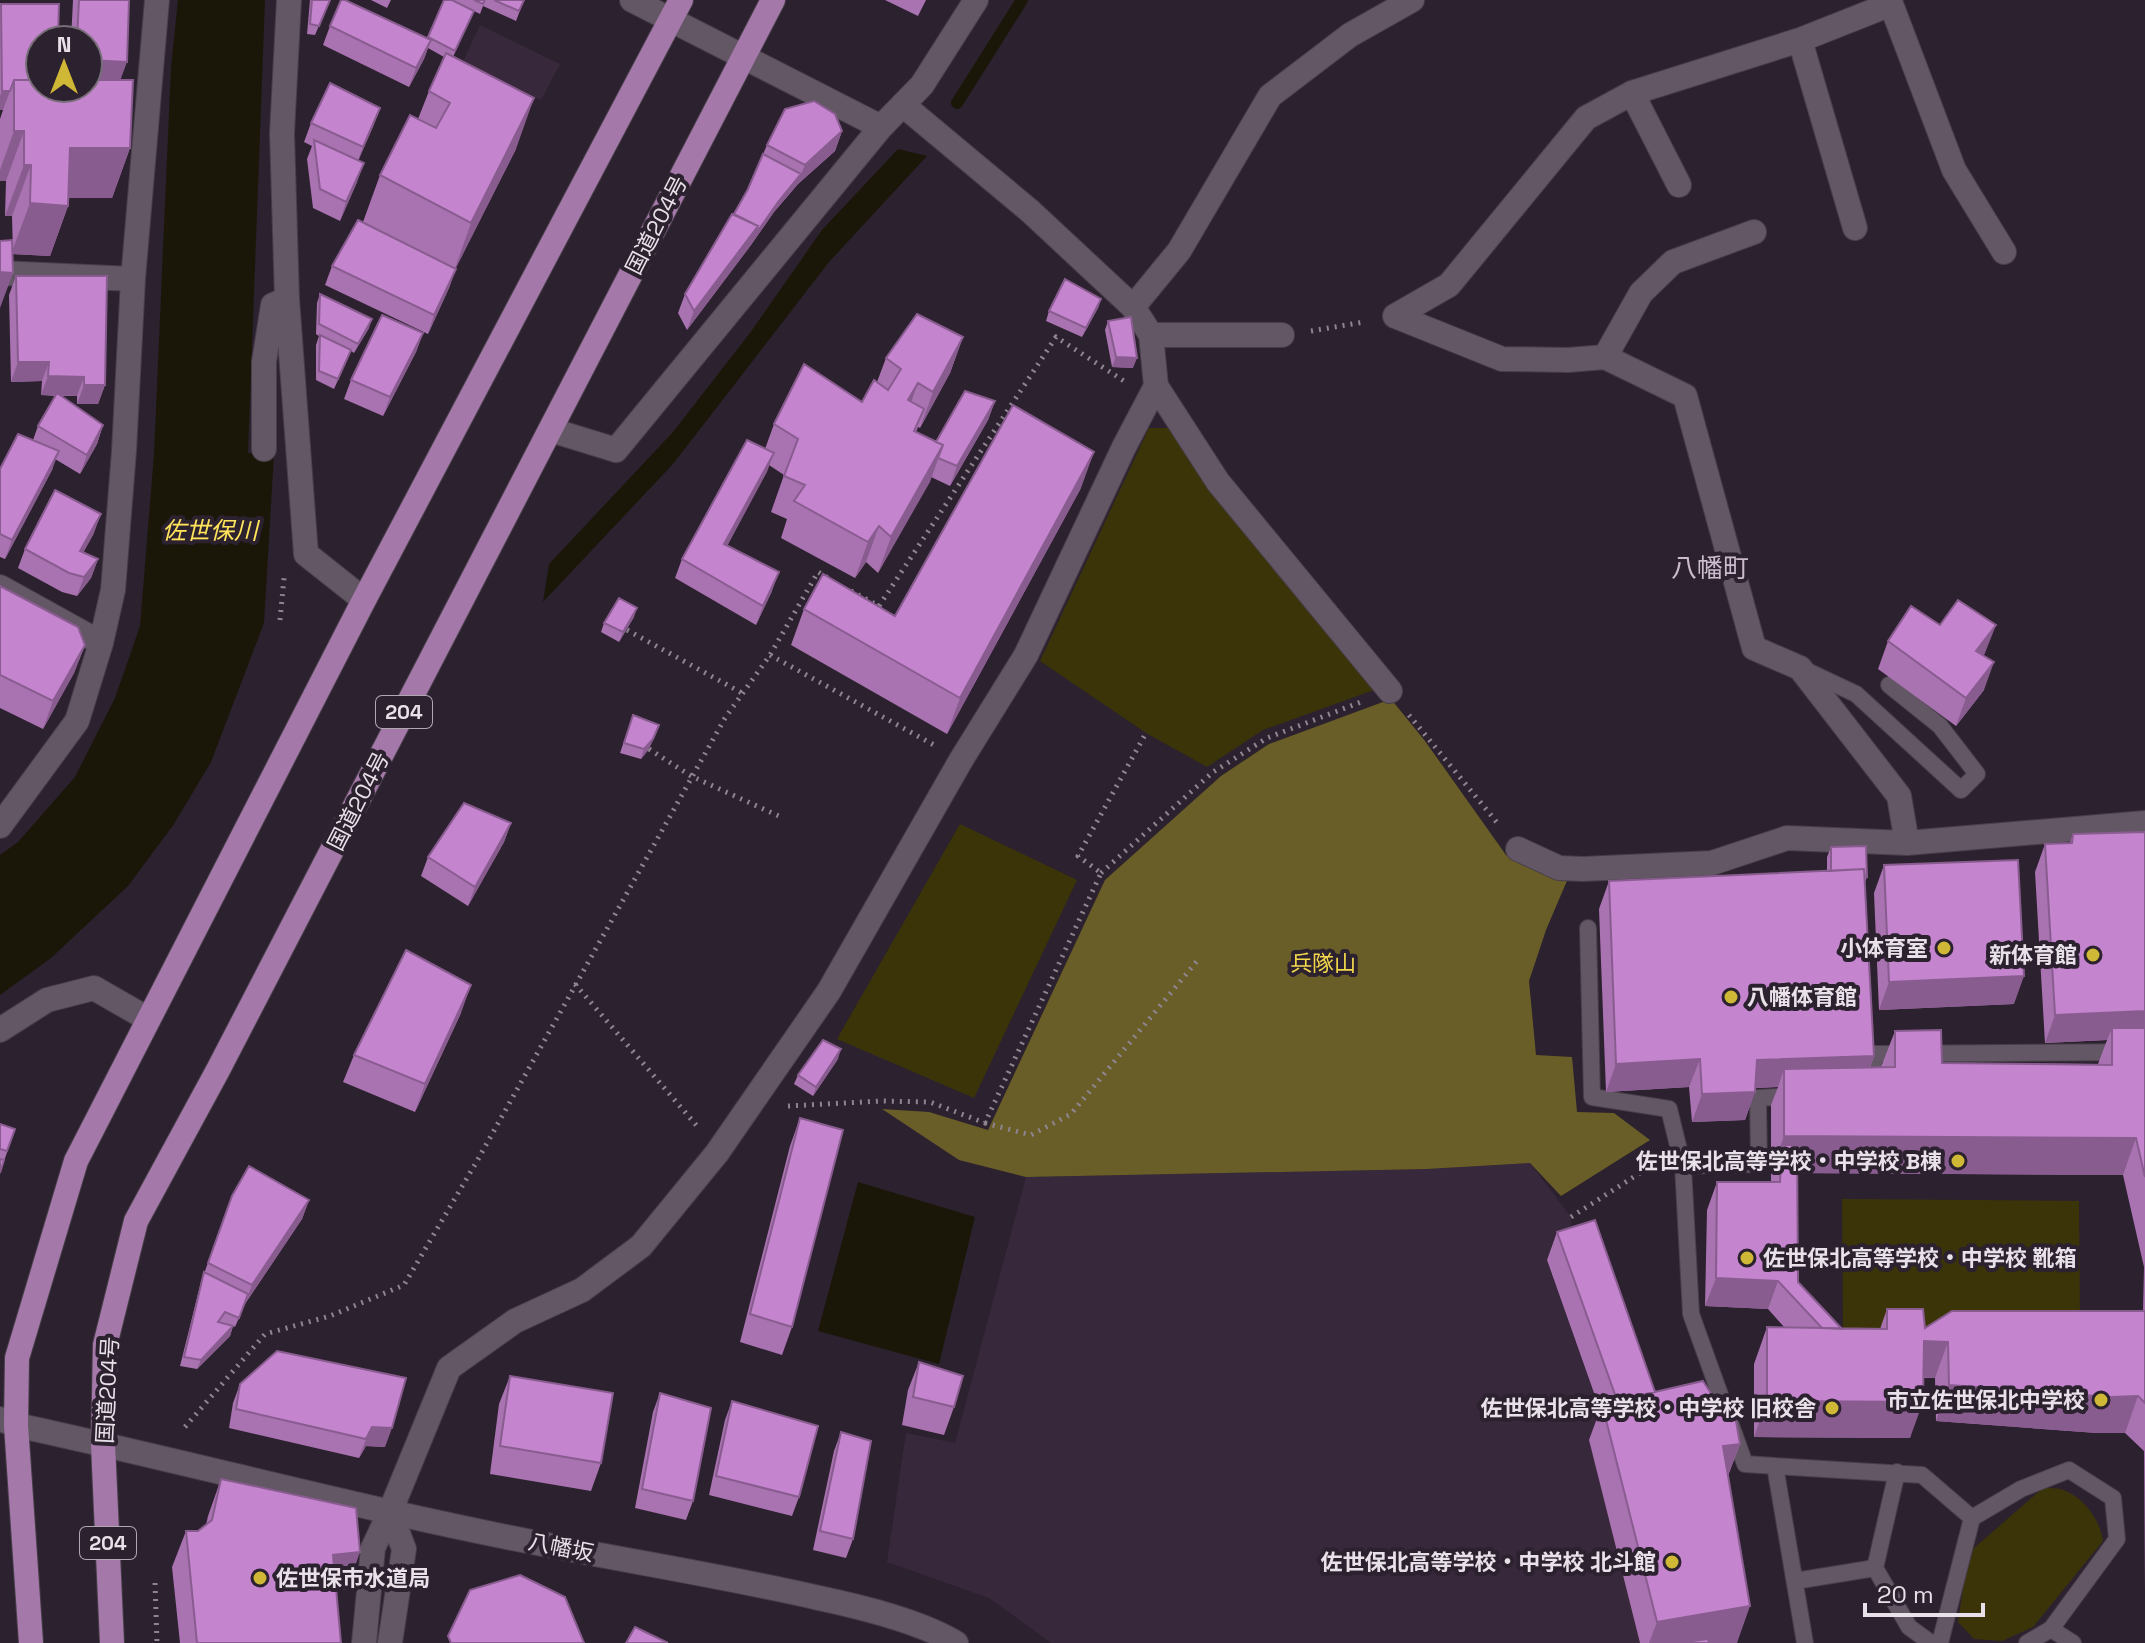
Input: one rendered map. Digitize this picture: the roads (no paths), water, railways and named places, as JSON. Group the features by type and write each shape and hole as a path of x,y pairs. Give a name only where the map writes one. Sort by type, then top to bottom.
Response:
{"highway":[{"name":"国道204号","path":"112,1643 103,1444 105,1345 136,1221 218,1070 773,0"},
{"path":"31,1643 8,1422 17,1358 76,1161 364,600 676,10"}],"street":[{"path":"0,826 77,721 101,643 113,590 133,279 157,0"},
{"path":"289,0 282,133 287,299 306,554 364,600"},
{"path":"632,0 676,10 743,58 881,127"},
{"path":"551,430 616,450 881,127 922,85 976,0"},
{"path":"1133,307 1179,251 1270,96 1350,35 1412,0"},
{"path":"1907,843 1899,796 1800,668 1754,648 1685,396 1605,357 1502,359 1395,316 1449,285 1586,118 1632,93 1800,40 1890,2 1954,170 2004,252"},
{"path":"1800,40 1855,228"},
{"path":"1632,93 1679,185"},
{"path":"903,105 1030,211 1133,307 1151,335 1156,386 1218,482 1390,691"},
{"path":"1605,357 1641,293 1673,262 1754,232"},
{"path":"0,273 133,279"},
{"path":"264,449 264,362 273,305 287,299"},
{"path":"1151,335 1282,335"},
{"path":"364,1643 373,1548 449,1368 515,1321 582,1290 641,1246 717,1153 829,991 961,760 1026,655 1156,386"},
{"path":"0,587 101,643"},
{"path":"1518,849 1559,868 1583,869 1712,863 1787,838 1907,843 2145,823"},
{"path":"0,1030 47,1000 94,988 148,1019"},
{"name":"八幡坂","path":"8,1422 390,1512 556,1547 721,1575 857,1606 943,1635 956,1643"},
{"path":"390,1512 404,1549 390,1643"}],"lane":[{"path":"1800,668 1856,694 1961,790 1977,774 1940,726 1889,685"},
{"path":"1588,928 1592,1097 1669,1109 1683,1166 1691,1314 1745,1464 1922,1475 1972,1518"},
{"path":"1859,1096 1873,1096 1874,1054 2145,1052"},
{"path":"1683,1166 1759,1164 1758,1098 1804,1096"},
{"path":"1775,1466 1805,1643"},
{"path":"1940,1643 1972,1518 2021,1489 2069,1470 2113,1498 2117,1539 2051,1629 2027,1643"},
{"path":"1897,1472 1875,1568 1909,1627 1931,1643"},
{"path":"1795,1581 1875,1568"},
{"path":"2051,1629 2073,1643"}],"water":[{"name":"佐世保川","path":"178,0 265,0 248,453 274,454 264,623 211,762 174,824 128,886 51,958 0,995 0,855 18,842 75,777 115,698 140,626 154,454 171,67"},
{"path":"898,149 927,156 829,262 673,464 543,602 549,564 673,432 750,333 822,230"},
{"path":"858,1182 975,1217 939,1364 818,1331"}],"waterway":[{"path":"957,103 1022,0"}],"place":[{"name":"小体育室","path":"1944,948"},
{"name":"新体育館","path":"2093,955"},
{"name":"八幡体育館","path":"1731,997"},
{"name":"佐世保北高等学校・中学校 B棟","path":"1958,1161"},
{"name":"佐世保北高等学校・中学校 靴箱","path":"1747,1258"},
{"name":"市立佐世保北中学校","path":"2101,1400"},
{"name":"佐世保北高等学校・中学校 旧校舎","path":"1832,1408"},
{"name":"佐世保北高等学校・中学校 北斗館","path":"1672,1562"},
{"name":"佐世保市水道局","path":"260,1578"}],"district":[{"name":"八幡町","path":"1710,568"}],"park label":[{"name":"兵隊山","path":"1323,963"}]}
